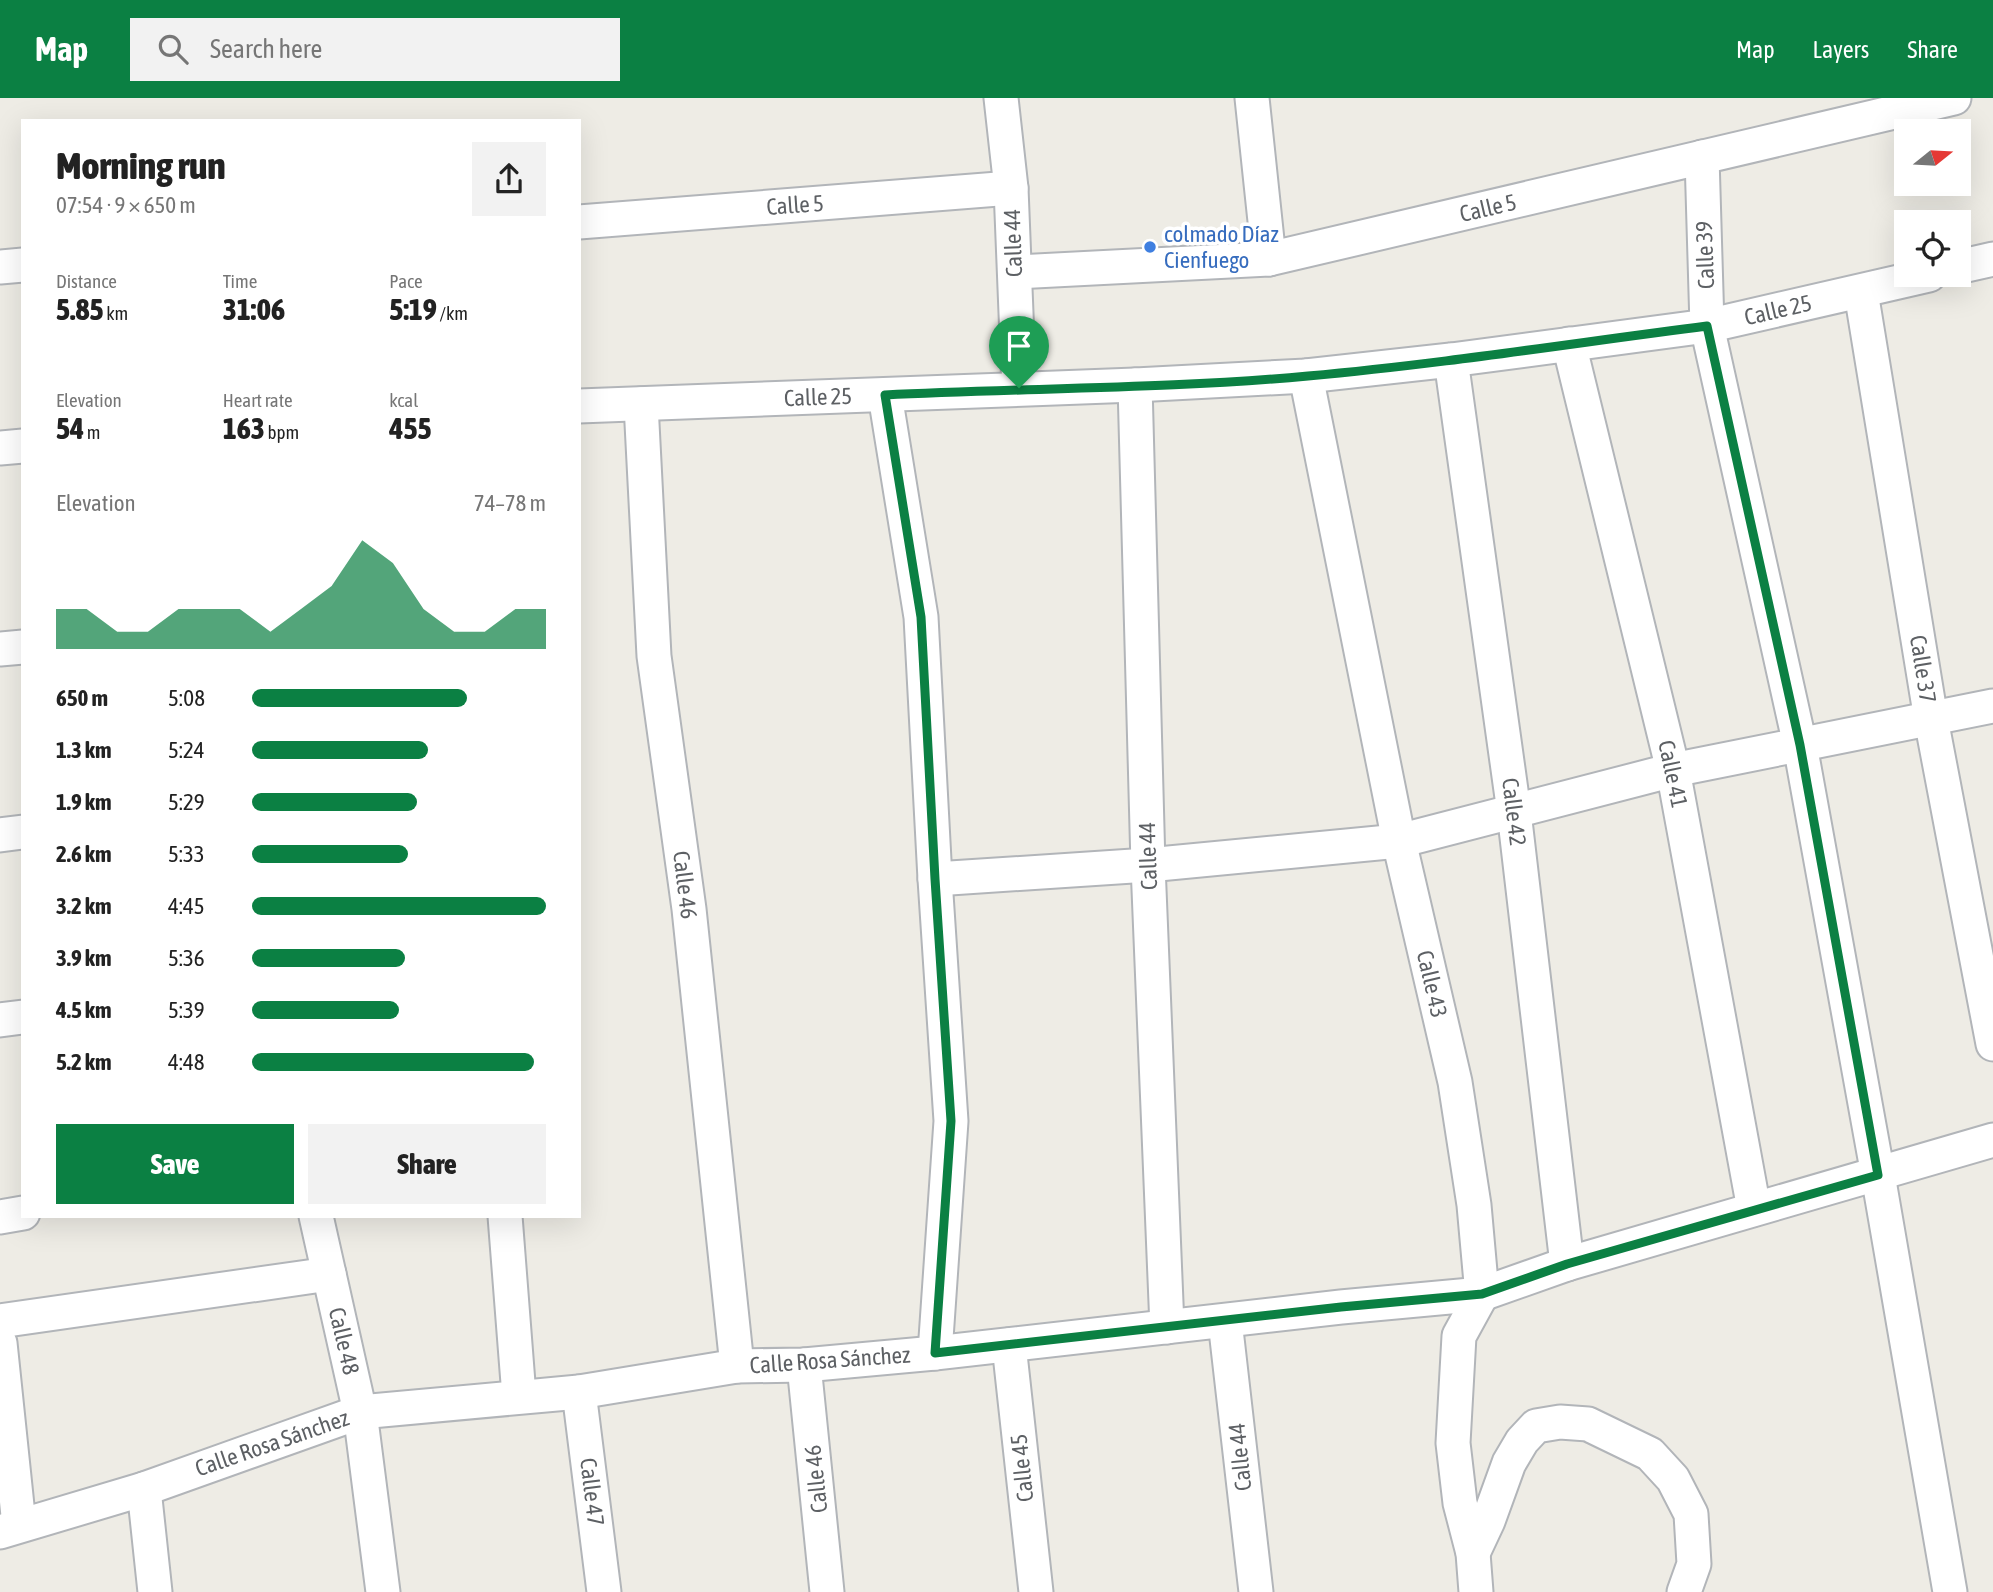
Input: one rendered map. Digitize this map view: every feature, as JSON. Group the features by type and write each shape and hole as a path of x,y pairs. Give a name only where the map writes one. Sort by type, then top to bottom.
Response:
{"street":[{"name":"Calle 44","path":"1001,98 1011,188 1019,388"},
{"path":"1252,98 1269,259"},
{"name":"Calle 5","path":"1015,272 1269,259 1954,98"},
{"name":"Calle 39","path":"1702,157 1707,326 1800,745 1950,1592"},
{"name":"Calle 5","path":"581,222 1011,188"},
{"path":"1971,264 1993,259"},
{"path":"0,267 21,265"},
{"name":"Calle 25","path":"581,406 1019,388 1135,386 1306,376 1707,326 1894,284"},
{"name":"Calle 37","path":"1861,292 1931,719 1993,1044"},
{"name":"Calle 41","path":"1569,344 1673,770 1754,1209"},
{"name":"Calle 42","path":"1451,360 1514,812 1567,1264"},
{"name":"Calle 43","path":"1306,376 1399,841 1455,1082 1474,1205 1482,1294"},
{"name":"Calle 44","path":"1135,386 1149,865 1167,1327"},
{"path":"885,395 921,617 951,1121 935,1353"},
{"name":"Calle 46","path":"641,404 654,656 689,909 737,1366"},
{"path":"0,448 21,446"},
{"path":"0,649 21,647"},
{"path":"935,879 1149,865 1399,841 1673,770 1993,706"},
{"path":"0,835 21,832"},
{"path":"0,1020 21,1017"},
{"name":"Calle Rosa Sánchez","path":"9,1529 144,1489 360,1412 579,1392 737,1366 804,1365 935,1353 1341,1307 1482,1294 1567,1264 1993,1140"},
{"path":"0,1217 21,1213"},
{"name":"Calle 48","path":"316,1218 360,1412 383,1592"},
{"path":"505,1218 519,1396"},
{"path":"0,1321 329,1273"},
{"path":"1476,1592 1473,1553 1460,1503 1453,1443 1459,1336 1482,1294"},
{"name":"Calle 44","path":"1225,1321 1256,1592"},
{"name":"Calle 45","path":"1009,1345 1036,1592"},
{"path":"1,1364 9,1529"},
{"name":"Calle 46","path":"804,1365 827,1592"},
{"name":"Calle 47","path":"579,1392 604,1592"},
{"path":"1473,1553 1509,1463 1522,1441 1536,1426 1560,1422 1588,1424 1650,1454 1673,1479 1691,1514 1694,1564 1684,1592"},
{"path":"144,1489 155,1592"}],"place":[{"name":"colmado Díaz Cienfuego","path":"1150,247"}],"route":[{"path":"1707,326 1800,745 1878,1175 1567,1264 1482,1294 1341,1307 935,1353 951,1121 921,617 885,395 1019,388 1135,386 1306,376 1707,326"}]}
